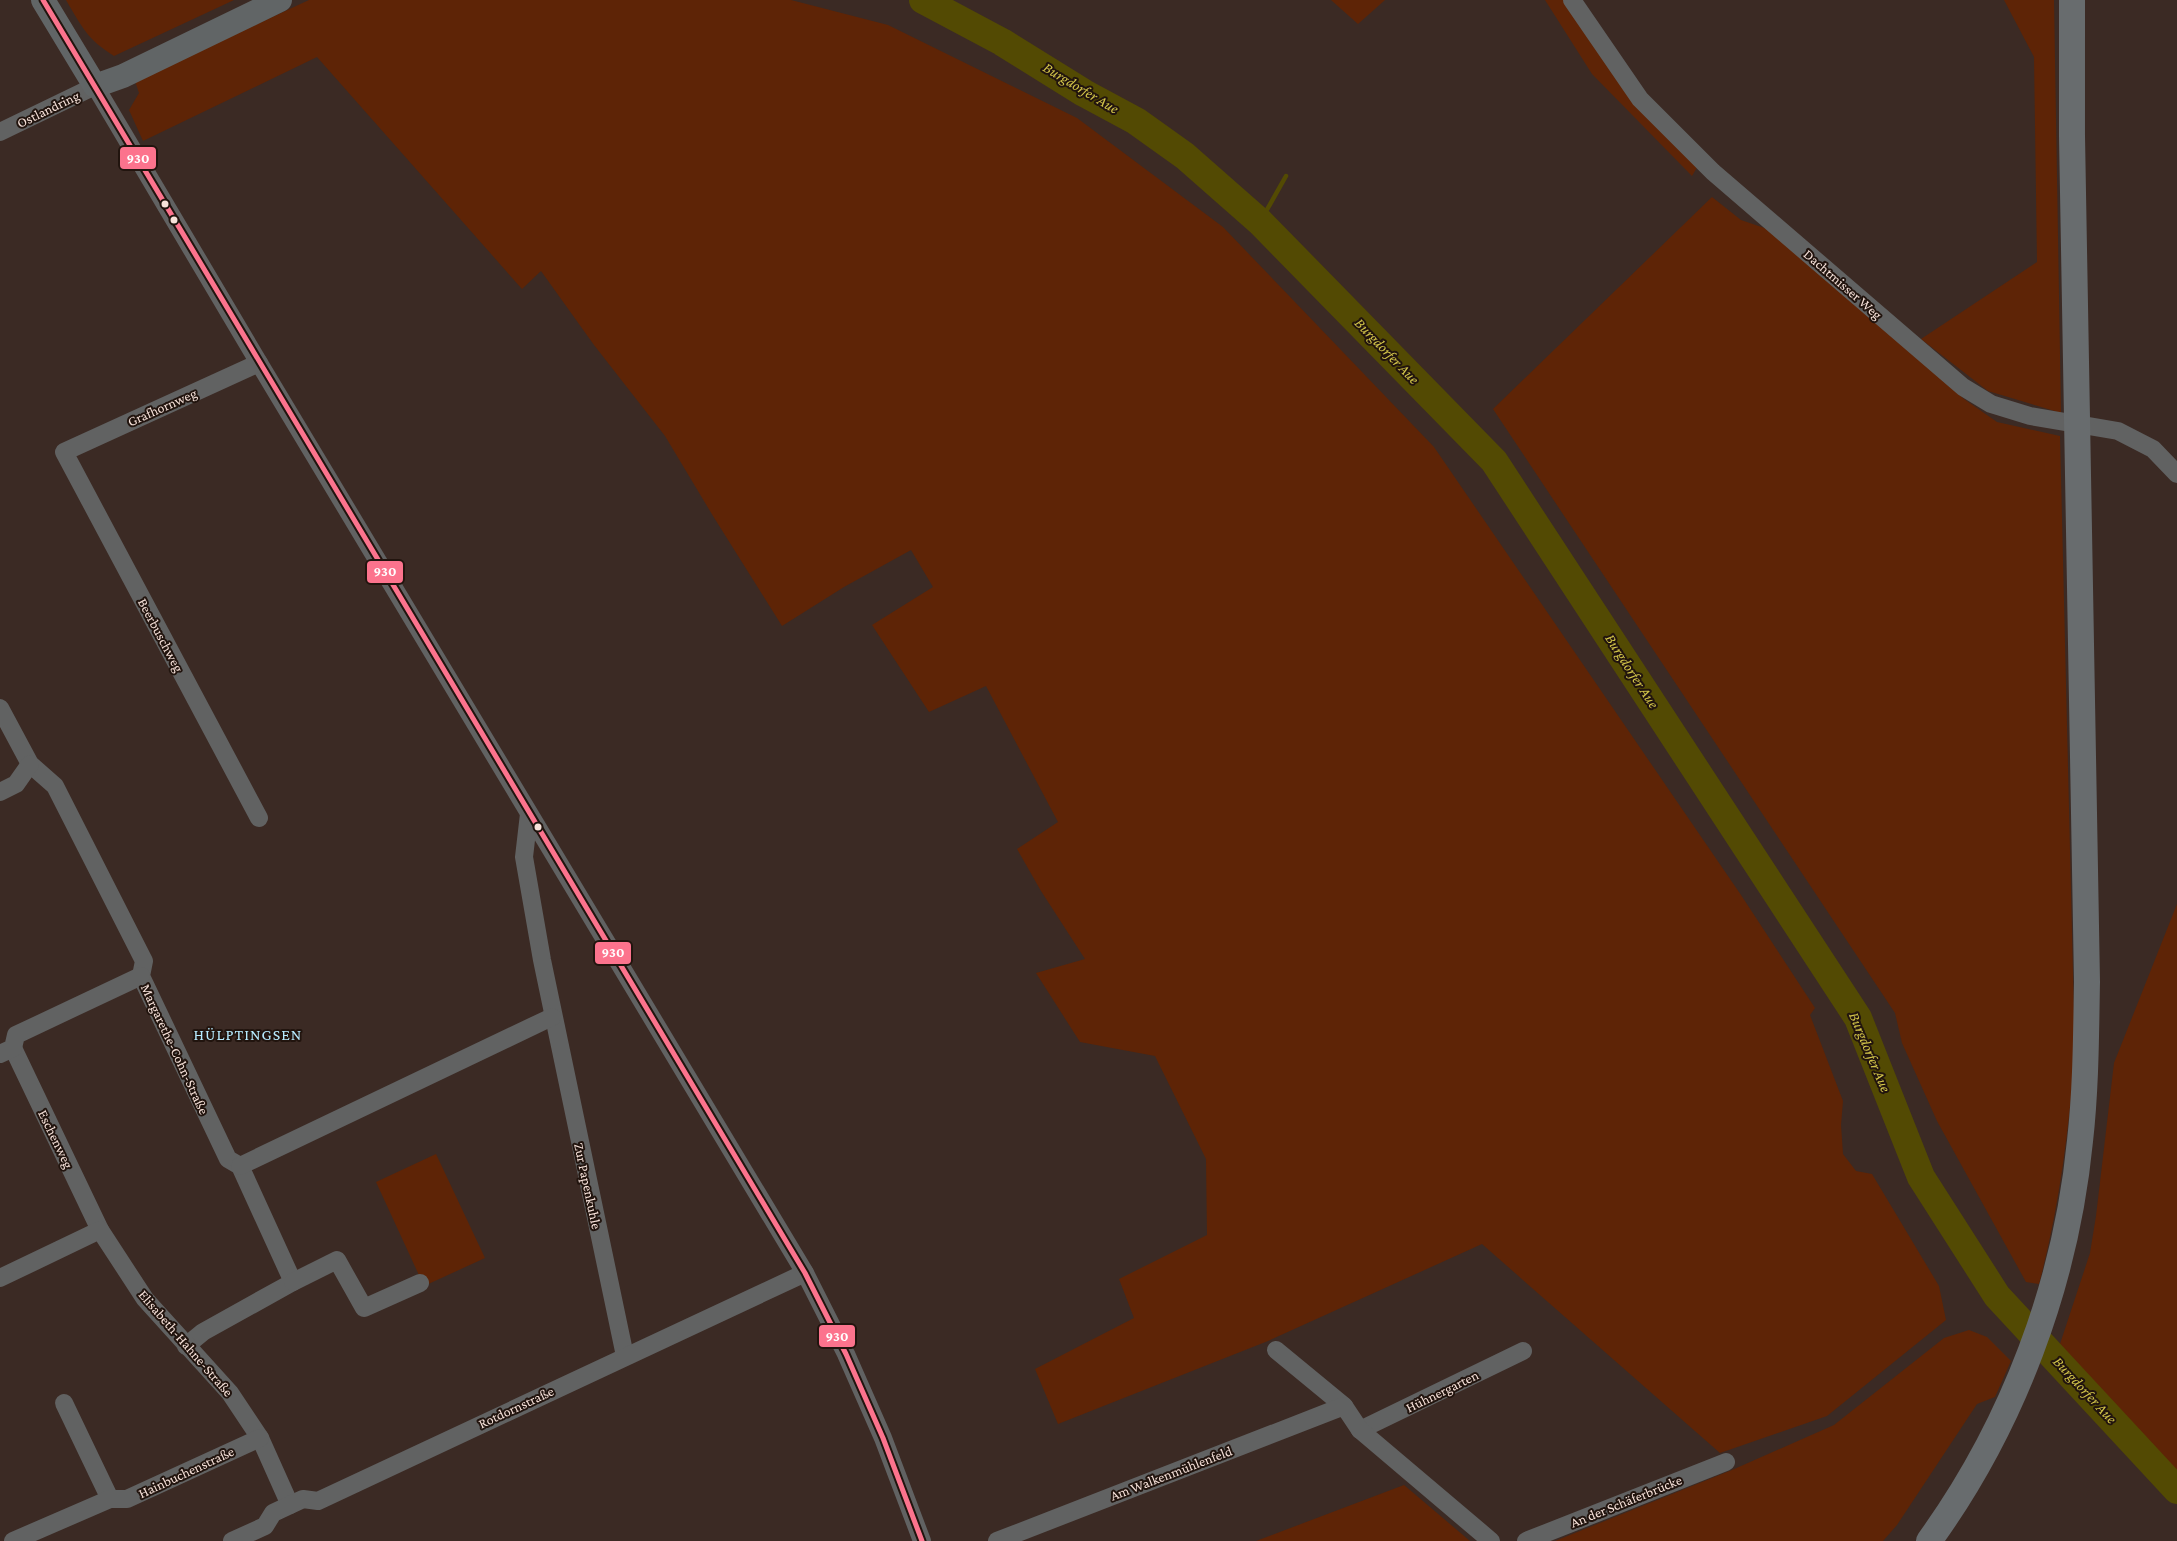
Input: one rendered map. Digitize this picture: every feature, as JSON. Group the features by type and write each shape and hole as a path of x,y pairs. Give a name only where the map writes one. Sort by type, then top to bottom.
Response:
{"main road":[{"path":"1929,1541 1973,1472 2015,1389 2047,1306 2067,1228 2080,1142 2085,1069 2087,982 2072,146 2072,0"}],"street":[{"path":"43,0 805,1273 865,1396 922,1541"},
{"path":"95,86 123,76 280,0"},
{"name":"Dachtmisser Weg","path":"1572,0 1640,100 1713,172 1963,387 1991,404 2030,416 2118,431 2153,448 2177,474"},
{"name":"Ostlandring","path":"0,132 95,86"},
{"name":"Grafhornweg","path":"64,452 259,363"},
{"name":"Beerbuschweg","path":"64,452 259,818"},
{"name":"Margarethe-Cohn-Straße","path":"0,708 30,764 55,786 144,961 141,976 228,1159 240,1166 293,1282"},
{"path":"0,792 16,784 30,764"},
{"name":"Zur Papenkuhle","path":"529,814 524,857 552,1017 624,1356"},
{"name":"Eschenweg","path":"100,1230 6,1051 16,1035 141,976"},
{"path":"240,1166 552,1017"},
{"path":"0,1278 100,1230"},
{"name":"Elisabeth-Hahne-Straße","path":"100,1230 145,1299 230,1393 260,1438 290,1504"},
{"path":"186,1346 203,1332 337,1260 364,1308 420,1283"},
{"name":"Rotdornstraße","path":"232,1541 265,1526 273,1513 290,1504 302,1499 318,1501 624,1356 805,1273"},
{"path":"1276,1350 1344,1406 1360,1430 1491,1541"},
{"name":"Hühnergarten","path":"1360,1430 1523,1351"},
{"path":"64,1403 110,1499"},
{"name":"Am Walkenmühlenfeld","path":"997,1541 1344,1406"},
{"name":"Hainbuchenstraße","path":"13,1541 110,1499 127,1499 260,1438"},
{"name":"An der Schäferbrücke","path":"1526,1541 1726,1462"}],"shaded area":[{"path":"66,0 234,0 114,56 91,38"},
{"path":"309,0 791,0 888,25 1077,118 1223,227 1434,447 1741,895 1815,1008 1810,1015 1843,1101 1841,1125 1843,1154 1856,1171 1872,1174 1939,1286 1946,1320 1827,1416 1720,1453 1482,1244 1268,1341 1058,1424 1035,1369 1134,1318 1119,1279 1207,1235 1206,1159 1155,1056 1080,1042 1036,973 1085,959 1041,891 1017,849 1058,822 986,686 929,712 872,625 933,587 911,550 844,587 782,626 665,436 594,345 541,271 522,289 317,57 143,141 129,110 139,93 135,81"},
{"path":"1331,0 1385,0 1358,24"},
{"path":"1545,0 1565,0 1699,164 1692,176 1592,74"},
{"path":"2004,0 2054,0 2061,413 1988,391 1921,339 2037,262 2034,57"},
{"path":"1712,197 1741,220 1773,231 1964,399 1997,422 2060,436 2075,1057 2062,1172 2039,1284 2026,1282 1937,1121 1902,1043 1895,1013 1493,409"},
{"path":"2177,904 2177,1474 2060,1344 2090,1253 2114,1063"},
{"path":"436,1154 485,1258 424,1286 376,1182"},
{"path":"1969,1330 1987,1337 2011,1361 1995,1397 1977,1404 1897,1525 1883,1541 1555,1541 1732,1470 1834,1425 1944,1338"},
{"path":"1404,1485 1470,1541 1256,1541"}],"waterway":[{"name":"Burgdorfer Aue","path":"923,0 1002,42 1084,93 1136,121 1185,156 1260,222 1494,461 1858,1018 1921,1177 1997,1296 2177,1490"},
{"path":"1260,222 1286,176"}],"transit line":[{"name":"930","path":"43,0 805,1273 846,1354 883,1438 922,1541"}],"district":[{"name":"HÜLPTINGSEN","path":"248,1034"}]}
